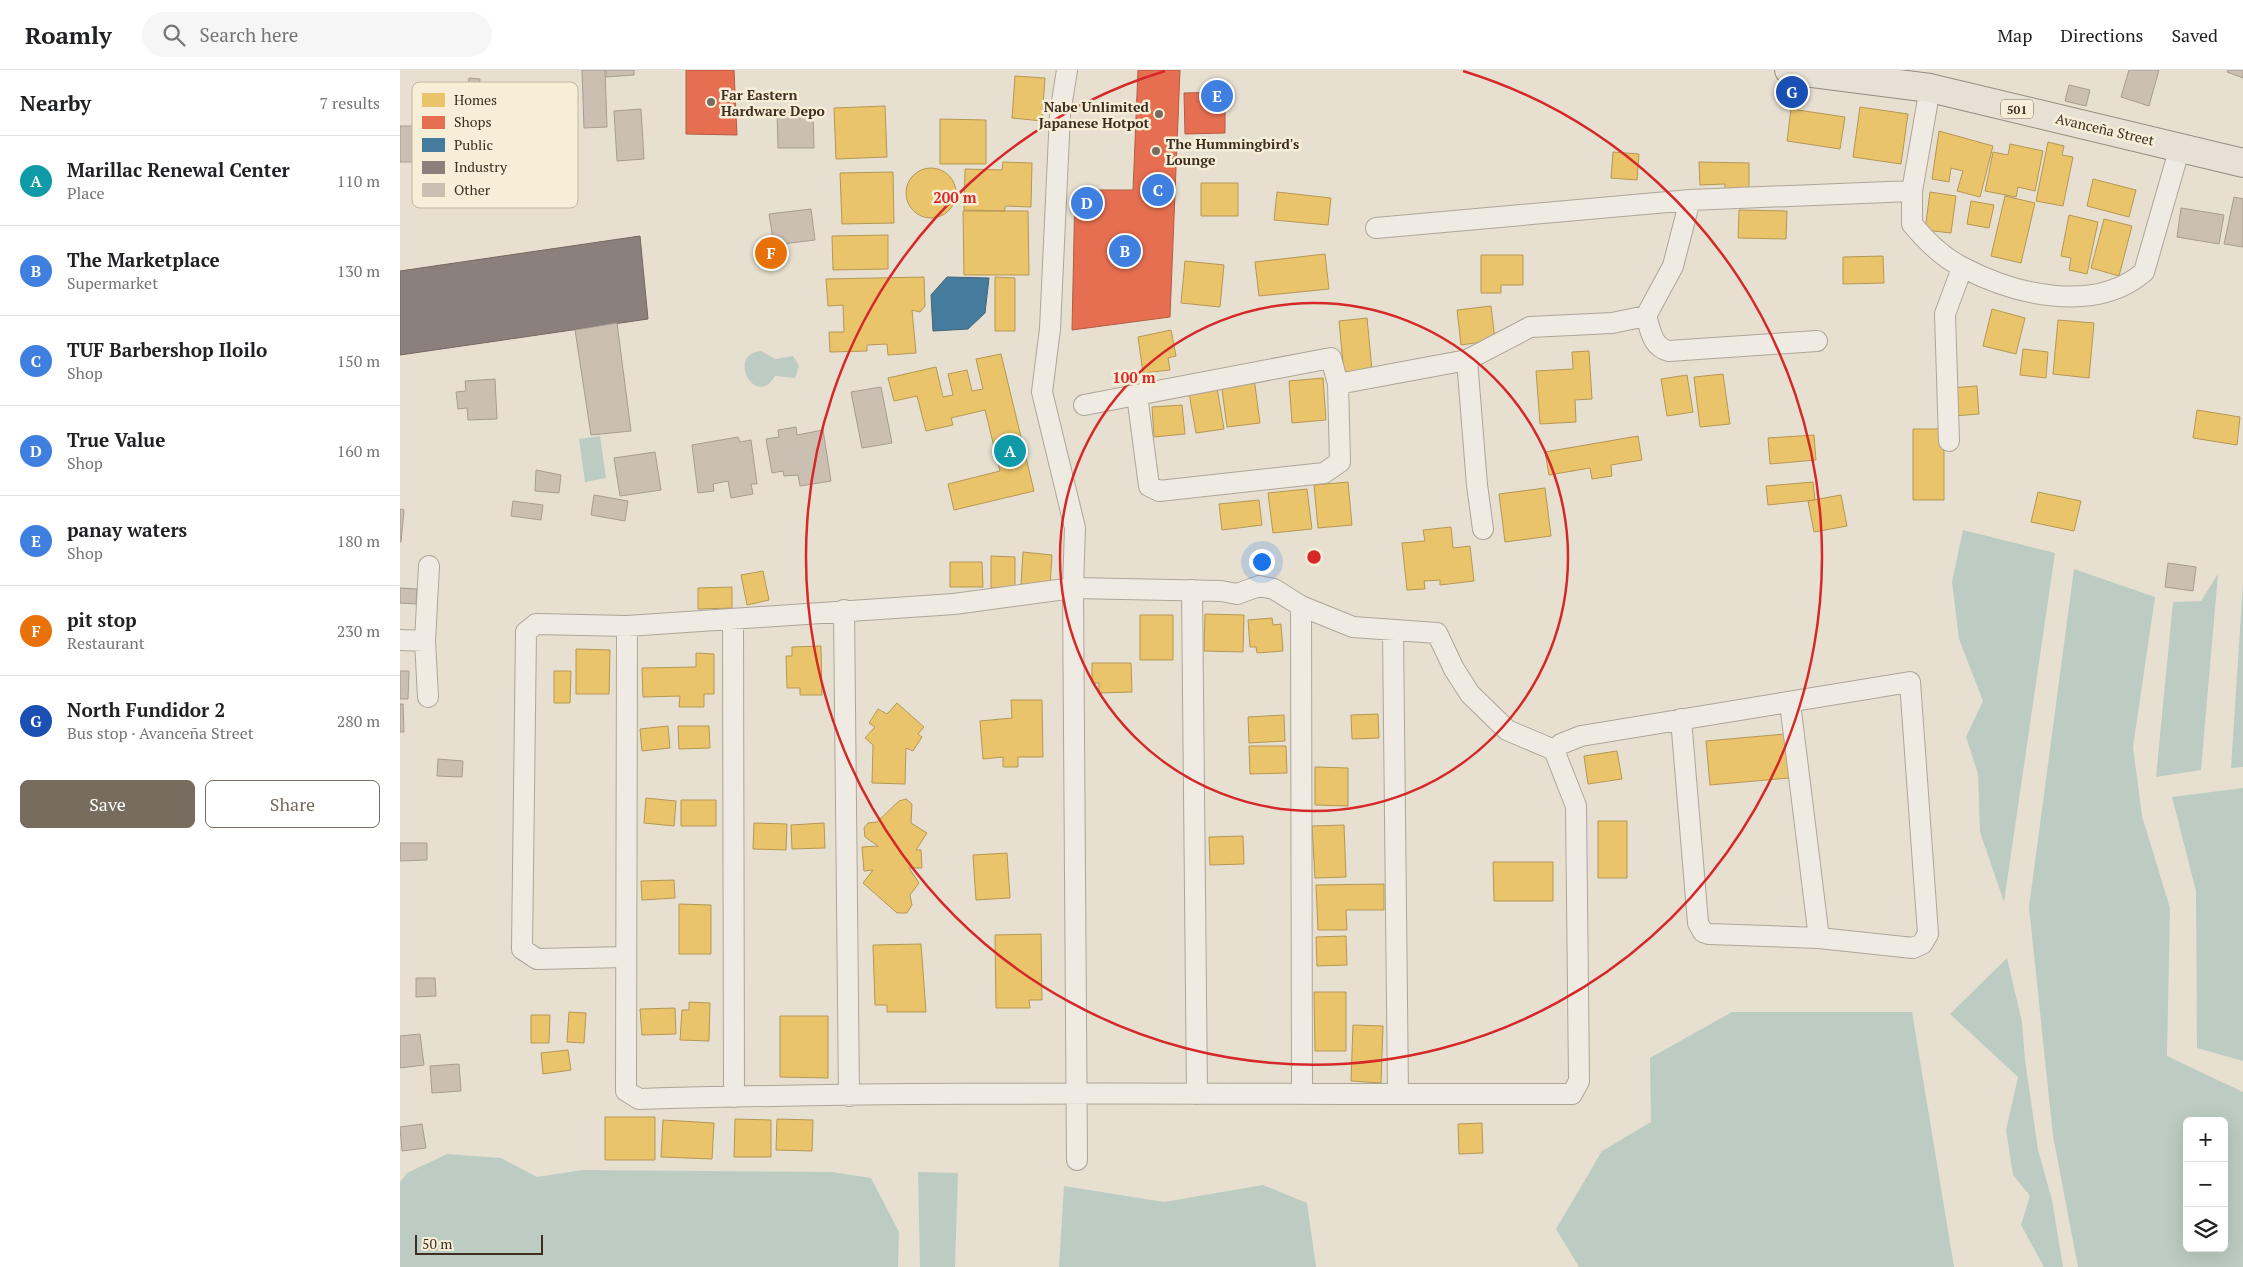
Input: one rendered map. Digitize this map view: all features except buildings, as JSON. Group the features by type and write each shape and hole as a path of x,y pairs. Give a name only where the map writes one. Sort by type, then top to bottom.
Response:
{"main road":[{"name":"Avanceña Street","path":"1789,70 1930,88 2243,163"}],"street":[{"path":"1053,70 1060,114"},
{"path":"1067,70 1060,114 1050,329 1042,392 1074,528 1077,1160"},
{"path":"1930,88 1912,191 1912,224 1939,251 1962,268 2008,287 2052,295 2087,296 2124,286 2144,272 2180,147"},
{"path":"1376,228 1690,200 1912,191"},
{"path":"1690,200 1673,266 1646,316 1654,342 1669,351 1817,341"},
{"path":"1948,441 1945,314 1962,268"},
{"path":"1338,384 1467,360 1530,327 1612,323 1646,316"},
{"path":"1084,405 1331,358 1338,384 1340,462 1324,473 1159,491 1149,486 1137,395"},
{"path":"1467,360 1477,485 1483,529"},
{"path":"428,697 425,641 429,566"},
{"path":"626,957 537,959 522,949 526,632 536,624 627,626 733,619 954,604 1073,588 1192,590 1237,594 1259,586 1274,590 1301,606 1353,627 1437,633 1454,669 1470,694 1507,730 1526,740 1554,750 1576,806 1579,1081 1577,1089 1572,1094 849,1096 639,1100 626,1091 627,626"},
{"path":"1192,590 1197,1094"},
{"path":"1301,606 1302,1094"},
{"path":"844,610 849,1096"},
{"path":"733,619 734,1097"},
{"path":"1393,631 1398,1094"},
{"path":"400,640 425,641"},
{"path":"1554,750 1561,744 1581,736 1681,719 1790,703 1910,682 1928,934 1922,944 1913,948 1819,938 1709,934 1700,928 1681,719"},
{"path":"1790,703 1819,938"}],"shaded area":[{"path":"761,351 775,359 793,356 799,366 795,378 775,376 767,385 760,387 754,385 746,373 746,359 752,354"},
{"path":"600,436 606,478 585,482 579,439"},
{"path":"1963,530 2055,553 2004,902 1980,832 1978,774 1966,737 1983,701 1959,639 1952,582"},
{"path":"2074,569 2155,597 2133,747 2142,816 2170,908 2167,1056 2243,1092 2243,1267 2078,1267 2053,1136 2029,907"},
{"path":"2218,574 2201,770 2156,777 2173,602 2201,601"},
{"path":"2243,583 2243,767 2231,768"},
{"path":"2243,788 2243,1061 2197,1048 2196,891 2172,797"},
{"path":"2007,958 2022,1022 2025,1060 2038,1150 2052,1200 2063,1267 2044,1267 2021,1225 2030,1196 2013,1175 2006,1130 2018,1077 1950,1014"},
{"path":"1732,1012 1912,1012 1954,1267 1579,1267 1556,1229 1602,1151 1651,1122 1650,1058"},
{"path":"447,1154 501,1158 537,1177 582,1170 832,1172 871,1178 899,1232 898,1267 400,1267 400,1182 407,1173"},
{"path":"918,1172 958,1173 955,1267 920,1267"},
{"path":"1263,1185 1307,1203 1316,1267 1059,1267 1064,1186 1164,1202"}],"place":[{"name":"North Fundidor 2","path":"1792,92"},
{"name":"panay waters","path":"1217,96"},
{"name":"Far Eastern Hardware Depo","path":"711,102"},
{"name":"Nabe Unlimited Japanese Hotpot","path":"1159,114"},
{"name":"The Hummingbird's Lounge","path":"1156,151"},
{"name":"TUF Barbershop Iloilo","path":"1158,190"},
{"name":"True Value","path":"1087,203"},
{"name":"The Marketplace","path":"1125,251"},
{"name":"pit stop","path":"771,253"},
{"name":"Marillac Renewal Center","path":"1010,451"}]}
